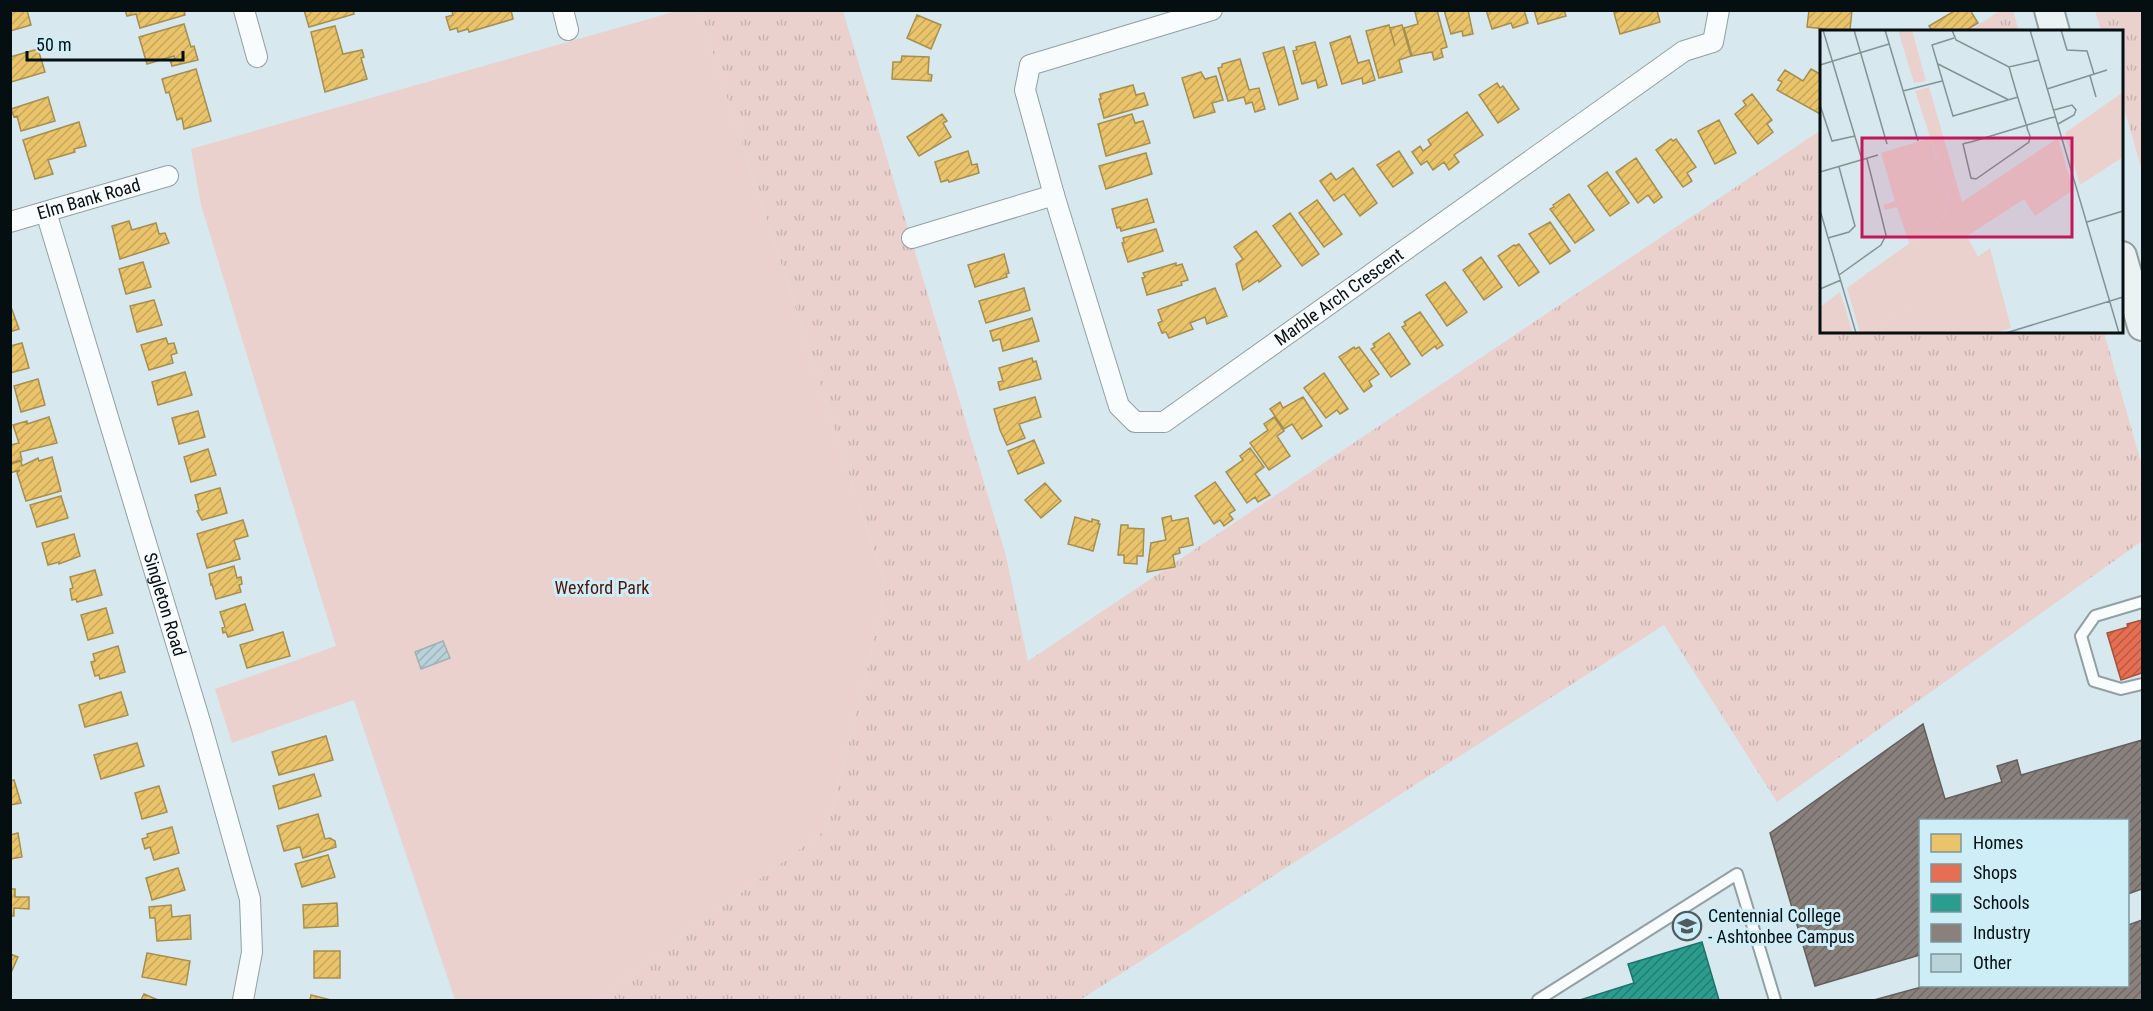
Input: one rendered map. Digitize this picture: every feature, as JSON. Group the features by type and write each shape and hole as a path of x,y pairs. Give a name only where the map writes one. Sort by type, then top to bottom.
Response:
{"main road":[{"path":"2049,10 2054,30"},
{"path":"2123,263 2142,326"}],"street":[{"path":"244,10 257,57"},
{"path":"563,10 568,30"},
{"name":"Marble Arch Crescent","path":"1212,10 1030,65 1025,90 1054,195 1119,406 1135,422 1164,422 1684,51 1713,42 1719,10"},
{"name":"Elm Bank Road","path":"10,222 168,176"},
{"path":"912,238 1054,195"},
{"name":"Singleton Road","path":"46,212 250,899 252,952 243,1000"}],"lane":[{"path":"2142,602 2095,615 2081,636 2094,681 2121,689 2142,684"},
{"path":"1538,1000 1737,874 1775,1000"}],"green space":[{"path":"2001,10 2013,11 2019,30 1971,30"},
{"name":"Wexford Park","path":"677,11 699,11 886,587 827,829 596,1000 455,1000 354,700 232,743 215,689 336,646 201,205 191,149"},
{"path":"699,11 843,11 1006,556 1028,661 1820,131 1820,333 2104,333 2142,466 2142,541 1777,802 1664,625 1080,1000 596,1000 827,829 886,587"},
{"path":"2095,11 2142,11 2142,171 2123,104 2123,30 2101,30"},
{"path":"1057,800 1069,893 1061,894 1049,801"}],"building: Homes":[{"path":"10,10 27,10 31,25 10,31"},
{"path":"125,10 184,10 185,15 140,28 136,14 127,16"},
{"path":"304,10 353,10 354,14 309,27"},
{"path":"454,10 511,10 513,19 469,32 468,29 458,32 457,28 450,30 446,17 453,15"},
{"path":"1437,10 1447,47 1441,49 1443,57 1434,60 1432,52 1412,56 1404,28 1418,24 1415,12"},
{"path":"1444,10 1468,10 1473,34 1463,36 1462,31 1451,34"},
{"path":"1486,10 1524,10 1528,23 1513,28 1511,23 1492,29"},
{"path":"1534,10 1564,10 1566,16 1538,24"},
{"path":"1622,10 1657,10 1660,22 1620,34 1614,13"},
{"path":"1809,10 1852,10 1850,30 1807,27"},
{"path":"1956,10 1970,10 1978,23 1966,30 1932,30 1929,26"},
{"path":"917,15 941,25 931,49 907,38"},
{"path":"184,24 191,47 194,46 198,60 172,66 170,60 175,59 174,56 147,64 139,37"},
{"path":"1389,25 1395,46 1390,28 1402,25 1411,56 1399,60 1402,72 1379,78 1366,31"},
{"path":"335,26 343,54 362,50 364,57 361,58 367,79 325,92 311,32"},
{"path":"1350,36 1358,63 1369,60 1375,80 1363,84 1362,78 1342,84 1330,43"},
{"path":"1315,42 1327,85 1318,88 1316,80 1302,84 1293,51 1297,50 1296,47"},
{"path":"1284,47 1298,99 1279,105 1263,53"},
{"path":"38,49 45,72 11,82 10,57"},
{"path":"902,56 929,57 928,74 932,75 931,81 892,79 893,62 901,62"},
{"path":"1240,59 1249,90 1259,88 1265,109 1255,112 1252,102 1246,104 1244,97 1228,101 1218,68 1222,67 1222,64"},
{"path":"196,69 211,121 184,129 182,118 177,120 169,92 166,93 162,79"},
{"path":"1811,69 1820,74 1820,114 1777,90 1782,82 1778,80 1785,70 1803,81"},
{"path":"1201,72 1205,79 1216,76 1223,100 1212,103 1215,112 1194,118 1182,78"},
{"path":"1497,83 1500,88 1503,86 1519,109 1498,123 1479,95"},
{"path":"1133,85 1136,95 1144,93 1148,105 1104,118 1099,99 1101,99 1100,94"},
{"path":"1752,94 1772,120 1767,124 1773,132 1758,144 1735,114 1746,105 1743,101"},
{"path":"48,97 55,121 21,131 17,116 14,117 11,109"},
{"path":"1467,112 1483,135 1454,155 1459,162 1449,170 1444,162 1433,170 1427,161 1421,165 1412,152 1420,146 1423,151 1431,145 1428,140"},
{"path":"942,114 947,121 943,123 951,137 919,156 907,137"},
{"path":"1132,114 1135,123 1143,121 1150,143 1106,156 1098,124"},
{"path":"1719,120 1736,153 1715,164 1698,131"},
{"path":"79,122 86,146 74,149 75,152 48,160 53,174 35,179 23,140"},
{"path":"1671,139 1673,141 1676,139 1696,167 1687,173 1692,181 1683,187 1656,150"},
{"path":"968,151 972,165 977,164 979,173 949,182 948,180 941,182 935,162"},
{"path":"1399,151 1413,173 1393,187 1377,165"},
{"path":"1146,153 1152,174 1106,189 1099,166"},
{"path":"1636,158 1662,197 1654,203 1648,195 1638,203 1616,172"},
{"path":"1353,168 1377,203 1360,216 1344,194 1334,201 1320,181 1331,173 1336,180"},
{"path":"1607,172 1629,203 1610,216 1588,186"},
{"path":"1569,194 1594,230 1575,243 1550,209"},
{"path":"1147,199 1154,222 1121,231 1120,227 1117,228 1112,209"},
{"path":"1317,200 1342,234 1324,247 1299,213"},
{"path":"1290,213 1319,254 1302,266 1273,226"},
{"path":"129,221 132,230 156,223 159,234 165,233 169,243 120,259 112,226"},
{"path":"1550,222 1570,251 1550,264 1529,234"},
{"path":"1156,229 1163,251 1128,262 1122,243 1123,238"},
{"path":"1256,231 1281,266 1243,290 1236,264 1243,259 1234,247"},
{"path":"1519,244 1539,272 1519,286 1498,256"},
{"path":"1004,254 1009,273 1006,274 1007,277 975,287 968,265"},
{"path":"1481,257 1502,287 1484,300 1463,270"},
{"path":"143,262 151,287 126,294 119,269"},
{"path":"1176,263 1176,266 1182,264 1188,280 1181,282 1182,285 1147,295 1142,278 1145,277 1143,273"},
{"path":"1445,282 1467,312 1447,326 1426,295"},
{"path":"1024,288 1030,310 986,323 979,301"},
{"path":"1215,288 1227,316 1207,324 1205,317 1190,323 1193,329 1169,338 1166,332 1162,333 1158,323 1162,321 1158,310"},
{"path":"154,300 162,325 137,332 130,306"},
{"path":"10,304 19,329 10,332"},
{"path":"1420,312 1443,345 1437,349 1435,346 1422,356 1402,327 1406,325 1404,322"},
{"path":"1032,318 1039,341 1003,351 1000,339 993,341 990,331"},
{"path":"1389,333 1410,364 1391,377 1371,349 1375,347 1373,344"},
{"path":"166,338 168,344 174,343 177,353 171,355 173,363 149,370 141,345"},
{"path":"22,343 29,368 10,373 10,346"},
{"path":"1354,347 1355,349 1359,347 1379,374 1369,381 1372,386 1364,392 1339,357"},
{"path":"1032,358 1033,362 1036,361 1041,379 1000,390 998,382 1003,381 999,368"},
{"path":"185,372 192,395 158,405 152,382"},
{"path":"1324,373 1348,409 1340,414 1337,410 1326,418 1304,388"},
{"path":"38,379 45,405 21,412 14,386"},
{"path":"1035,397 1041,417 1019,424 1025,438 1007,445 994,409"},
{"path":"1303,397 1322,426 1302,439 1292,424 1284,429 1270,409 1280,402 1283,408"},
{"path":"198,411 205,437 179,444 172,418"},
{"path":"49,417 57,443 20,452 22,460 10,463 10,445 19,443 13,425 27,421 27,424"},
{"path":"1274,417 1284,431 1277,436 1290,456 1269,470 1250,443 1268,430 1264,424"},
{"path":"1034,440 1044,463 1018,474 1008,451"},
{"path":"1250,448 1264,467 1255,474 1270,495 1258,502 1255,497 1247,503 1226,472 1243,460 1240,456"},
{"path":"208,449 216,475 191,482 184,457"},
{"path":"52,457 61,491 26,501 17,473 20,470 10,473 10,464 21,461 22,466 38,458 39,461"},
{"path":"1215,482 1235,510 1229,514 1233,519 1224,526 1220,520 1214,524 1195,496"},
{"path":"1045,483 1061,501 1041,518 1025,500"},
{"path":"220,488 227,513 202,520 197,511 199,510 195,495"},
{"path":"61,496 68,518 37,527 30,505"},
{"path":"1171,516 1172,521 1188,518 1193,545 1179,548 1180,553 1173,555 1175,567 1147,572 1151,543 1166,540 1162,518"},
{"path":"1075,517 1092,522 1092,519 1099,521 1093,551 1068,544"},
{"path":"243,520 248,536 234,540 240,559 207,568 197,534"},
{"path":"1121,525 1144,529 1143,556 1137,556 1137,564 1124,563 1124,555 1118,555"},
{"path":"74,534 80,556 59,564 59,562 48,565 42,543"},
{"path":"234,566 237,578 241,577 242,584 239,585 241,592 216,599 209,574"},
{"path":"95,570 102,595 77,602 76,599 72,600 70,589 73,588 70,577"},
{"path":"245,604 253,630 228,637 226,632 223,633 222,628 225,627 220,612"},
{"path":"106,608 113,633 88,640 81,615"},
{"path":"283,632 290,656 247,668 240,645"},
{"path":"118,646 125,672 100,679 99,675 95,676 91,662 95,661 93,654"},
{"path":"121,692 128,715 85,727 79,705"},
{"path":"326,736 333,760 279,775 272,752"},
{"path":"137,743 144,766 101,779 94,755"},
{"path":"314,774 321,796 279,809 273,786"},
{"path":"14,780 21,803 10,805 10,781"},
{"path":"159,786 167,812 142,819 135,793"},
{"path":"318,814 325,839 330,838 335,841 336,847 303,858 300,847 284,851 277,826"},
{"path":"172,827 179,853 154,860 150,847 145,849 142,839 148,837 147,834"},
{"path":"18,833 22,857 10,859 10,835"},
{"path":"328,855 335,877 302,887 295,864"},
{"path":"178,868 185,890 152,900 146,878"},
{"path":"10,889 15,889 15,897 29,897 29,909 14,908 14,916 10,916"},
{"path":"337,903 338,926 304,928 303,905"},
{"path":"171,905 172,917 190,915 191,939 157,941 155,918 150,918 149,907"},
{"path":"314,951 340,951 340,978 314,978"},
{"path":"147,953 190,961 186,985 142,977"},
{"path":"10,954 18,957 10,975"},
{"path":"144,994 158,1000 141,1000"},
{"path":"311,995 331,1000 310,1000"}],"building: Shops":[{"path":"2142,620 2142,673 2121,680 2107,633"}],"building: Schools":[{"path":"1702,942 1719,1000 1580,1000 1634,983 1628,964"}],"building: Industry":[{"path":"1923,724 1945,799 2002,782 1997,766 2017,760 2021,775 2142,740 2142,889 2129,894 2129,819 1919,819 1919,955 1815,986 1770,833"},
{"path":"2142,920 2142,1000 1874,1000 1921,987 2129,987 2129,925"}],"building: Other":[{"path":"443,641 450,658 421,669 415,652"}],"place":[{"name":"Centennial College - Ashtonbee Campus","path":"1687,926"}]}
